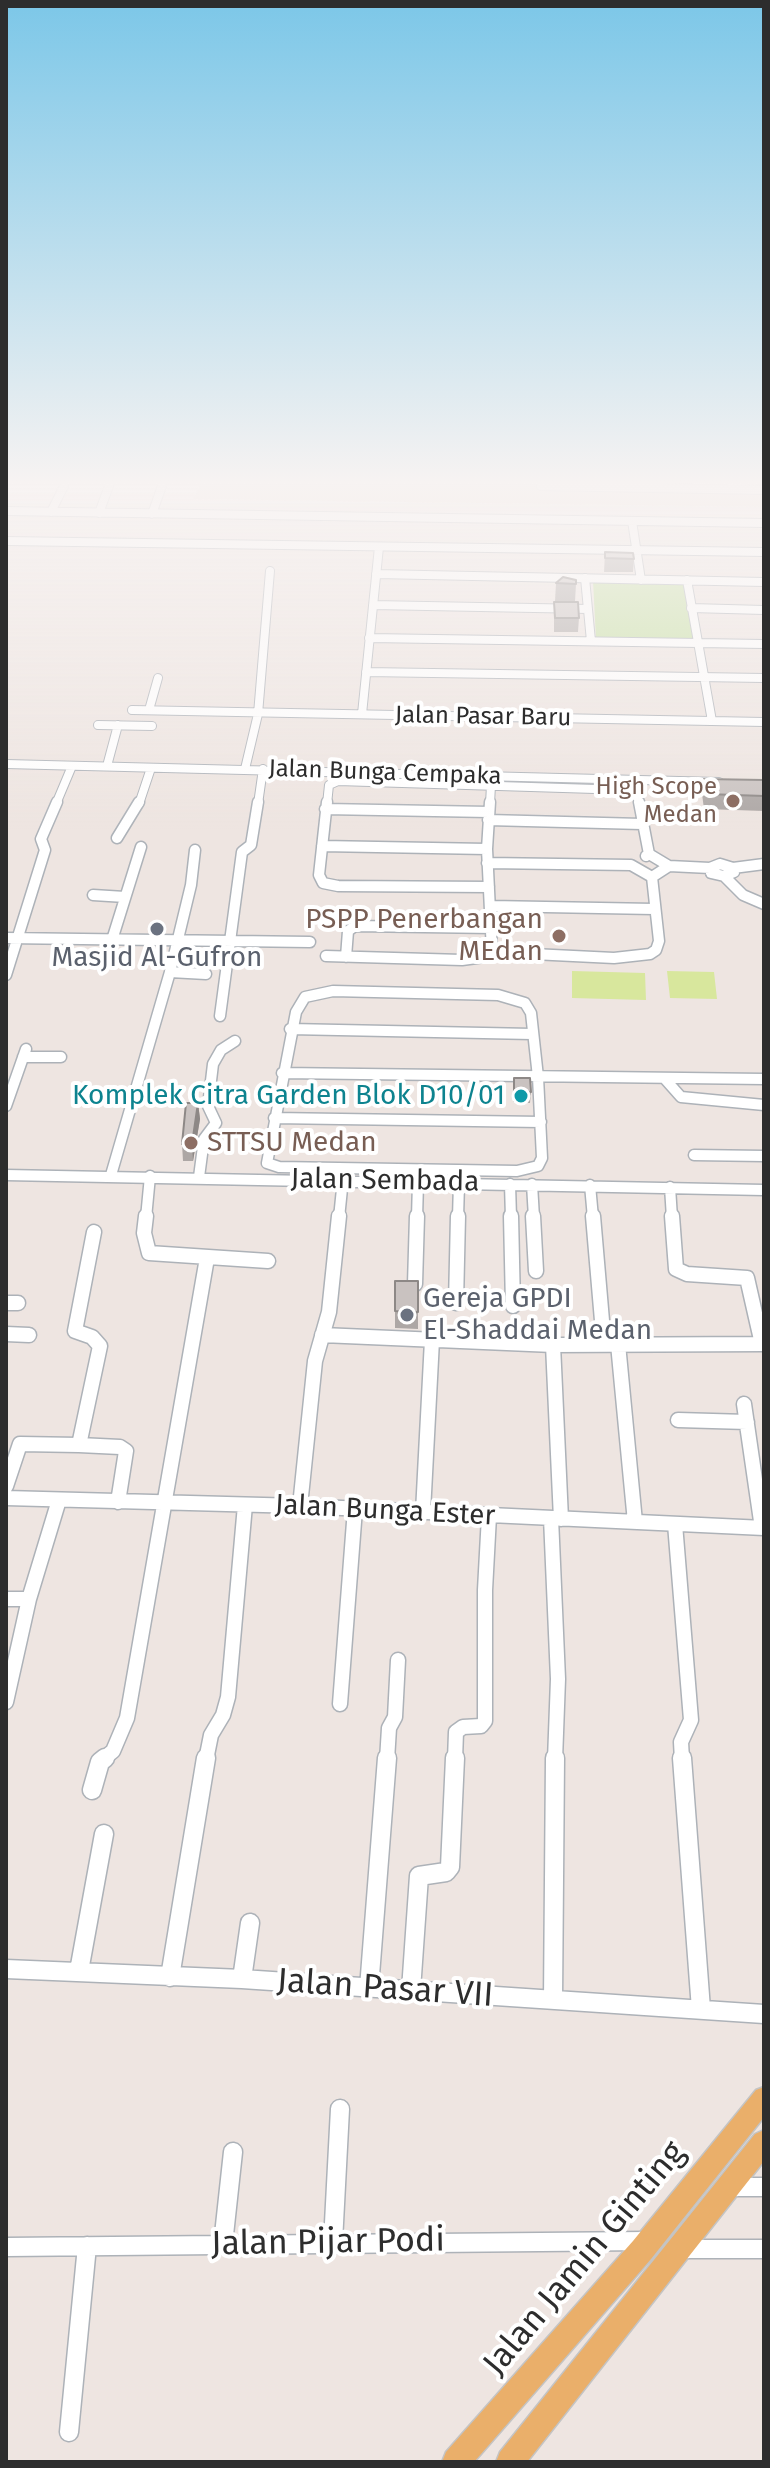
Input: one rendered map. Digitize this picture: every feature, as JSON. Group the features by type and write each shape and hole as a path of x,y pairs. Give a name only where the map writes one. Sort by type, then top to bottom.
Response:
{"main road":[{"name":"Jalan Jamin Ginting","path":"456,2462 650,2241 764,2098"},
{"path":"510,2462 764,2142"}],"street":[{"path":"245,769 258,714 267,601"},
{"path":"362,714 373,601"},
{"path":"587,601 591,641"},
{"path":"690,601 712,721"},
{"path":"373,605 588,609"},
{"path":"691,608 764,610"},
{"path":"369,638 764,644"},
{"path":"366,672 764,678"},
{"path":"149,710 158,678"},
{"name":"Jalan Pasar Baru","path":"132,710 764,722"},
{"path":"98,725 152,726"},
{"path":"107,766 118,725"},
{"path":"6,754 6,762"},
{"name":"Jalan Bunga Cempaka","path":"6,762 732,783"},
{"path":"6,975 11,938 45,850 41,839 72,766"},
{"path":"117,838 139,803 151,768"},
{"path":"220,1016 242,852 251,845 263,769"},
{"path":"489,887 327,884 319,878 328,787 336,782 627,790 638,798 649,854 669,866 710,868 720,864 733,868 764,864"},
{"path":"491,785 487,863 492,952"},
{"path":"325,809 642,824"},
{"path":"322,846 487,849"},
{"path":"112,940 141,847"},
{"path":"111,1175 170,972 191,885 195,850"},
{"path":"631,865 649,854"},
{"path":"487,863 631,865 652,877"},
{"path":"652,877 669,866"},
{"path":"710,868 714,875 724,876 734,872 733,868"},
{"path":"724,876 743,895 764,904"},
{"path":"326,956 462,960 484,957 492,952 614,958 650,954 656,950 659,941 652,877"},
{"path":"93,895 125,897"},
{"path":"491,906 654,909"},
{"path":"346,957 348,931 355,926 493,928"},
{"path":"11,938 310,942"},
{"path":"170,972 206,974"},
{"path":"317,992 498,995 525,1003 531,1013 532,1034 541,1122 541,1162 534,1169 273,1166 266,1158 290,1029 301,1000 317,992"},
{"path":"290,1029 532,1034"},
{"path":"199,1177 204,1139 216,1123 208,1106 213,1064 221,1050 235,1041"},
{"path":"6,1106 11,1079 25,1053 61,1057"},
{"path":"282,1073 764,1079"},
{"path":"665,1079 681,1097 764,1105"},
{"path":"274,1118 541,1122"},
{"path":"694,1155 764,1156"},
{"name":"Jalan Sembada","path":"6,1176 343,1179 764,1190"},
{"path":"150,1176 145,1224 147,1251 154,1255 268,1261"},
{"path":"300,1506 315,1361 329,1312 343,1179"},
{"path":"415,1284 418,1182"},
{"path":"456,1303 459,1183"},
{"path":"510,1184 513,1306"},
{"path":"532,1184 536,1271"},
{"path":"590,1185 635,1522"},
{"path":"322,1335 553,1345 763,1344 747,1278 687,1274 676,1269 670,1187"},
{"path":"79,1445 100,1346 92,1337 75,1331 94,1232"},
{"path":"92,1790 100,1762 113,1751 127,1718 207,1258"},
{"path":"6,1334 29,1335"},
{"path":"423,1512 432,1340"},
{"path":"553,1345 558,1679 553,1800 553,2000"},
{"path":"744,1404 763,1528"},
{"path":"678,1420 747,1422"},
{"path":"6,1486 20,1444 120,1447 126,1451 118,1502"},
{"name":"Jalan Bunga Ester","path":"6,1498 300,1506 763,1528"},
{"path":"6,1702 29,1599 59,1500"},
{"path":"170,1977 209,1744 226,1707 245,1505"},
{"path":"340,1704 355,1509"},
{"path":"411,1990 419,1878 424,1874 446,1872 450,1867 456,1732 463,1727 481,1726 485,1721 485,1590 489,1516"},
{"path":"675,1524 690,1693 691,1720 681,1742 701,2009"},
{"path":"6,1599 29,1599"},
{"path":"369,1988 389,1728 395,1717 398,1660"},
{"path":"79,1971 104,1834"},
{"path":"242,1979 250,1923"},
{"name":"Jalan Pasar VII","path":"6,1969 242,1979 764,2014"},
{"path":"333,2242 340,2109"},
{"path":"223,2244 233,2152"},
{"path":"731,2187 764,2187"},
{"name":"Jalan Pijar Podi","path":"6,2247 650,2241"},
{"path":"69,2432 87,2246"},
{"path":"682,2249 764,2249"}],"green space":[{"path":"594,601 687,601 695,641 596,639"},
{"path":"572,971 645,973 646,1000 572,998"},
{"path":"667,971 714,972 717,999 670,998"}],"building":[{"path":"554,602 578,602 579,618 555,618"},
{"path":"704,779 764,780 764,796 706,794"},
{"path":"514,1078 530,1078 531,1092 514,1091"},
{"path":"186,1103 198,1103 192,1144 182,1144"},
{"path":"395,1281 418,1281 418,1312 395,1311"}],"place":[{"name":"High Scope Medan","path":"733,801"},
{"name":"Masjid Al-Gufron","path":"157,929"},
{"name":"PSPP Penerbangan MEdan","path":"559,936"},
{"name":"Komplek Citra Garden Blok D10/01","path":"521,1096"},
{"name":"STTSU Medan","path":"191,1143"},
{"name":"Gereja GPDI El-Shaddai Medan","path":"407,1315"}]}
